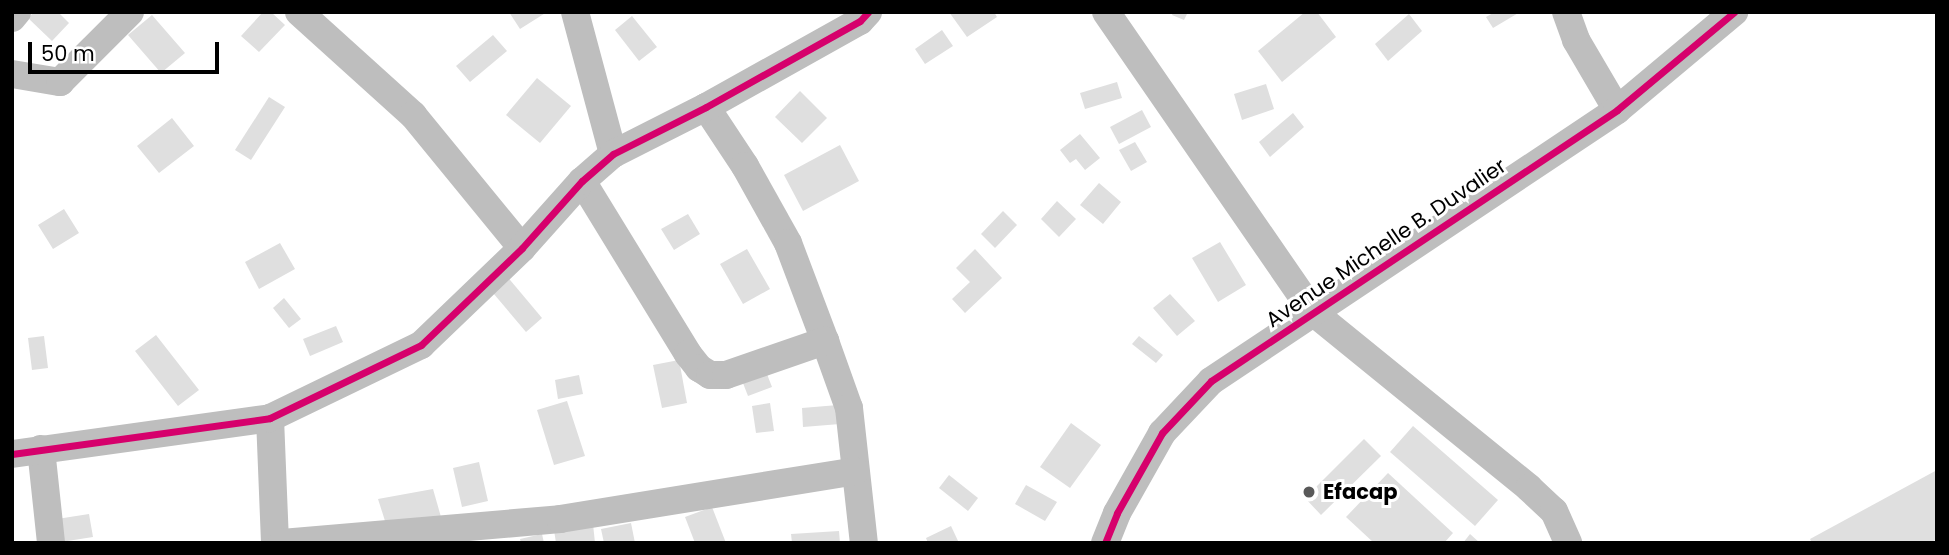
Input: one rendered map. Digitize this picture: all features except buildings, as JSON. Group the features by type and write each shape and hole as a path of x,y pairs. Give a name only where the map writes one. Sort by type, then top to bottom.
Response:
{"street":[{"path":"12,18 17,12"},
{"path":"12,74 60,82 130,12"},
{"path":"299,12 413,115 522,248"},
{"path":"575,12 613,154"},
{"path":"12,454 270,418 421,345 522,248 582,181 613,154 705,107 860,21 868,12"},
{"path":"1107,12 1314,313 1529,488 1554,511 1568,543"},
{"path":"1566,12 1576,40 1617,110"},
{"name":"Avenue Michelle B. Duvalier","path":"1105,543 1117,513 1162,433 1211,381 1617,110 1734,12"},
{"path":"705,107 745,166 788,243 825,341 849,408 864,543"},
{"path":"582,181 699,368 710,375 726,375 825,341"},
{"path":"270,418 275,543"},
{"path":"41,449 51,543"},
{"path":"282,543 560,519 855,471"}],"cycle path":[{"path":"12,454 270,418 421,345 522,248 582,181 613,154 706,107 860,21 868,12"},
{"path":"1105,543 1117,513 1162,433 1211,381 1617,110 1734,12"}],"place":[{"name":"Efacap","path":"1309,492"}]}
